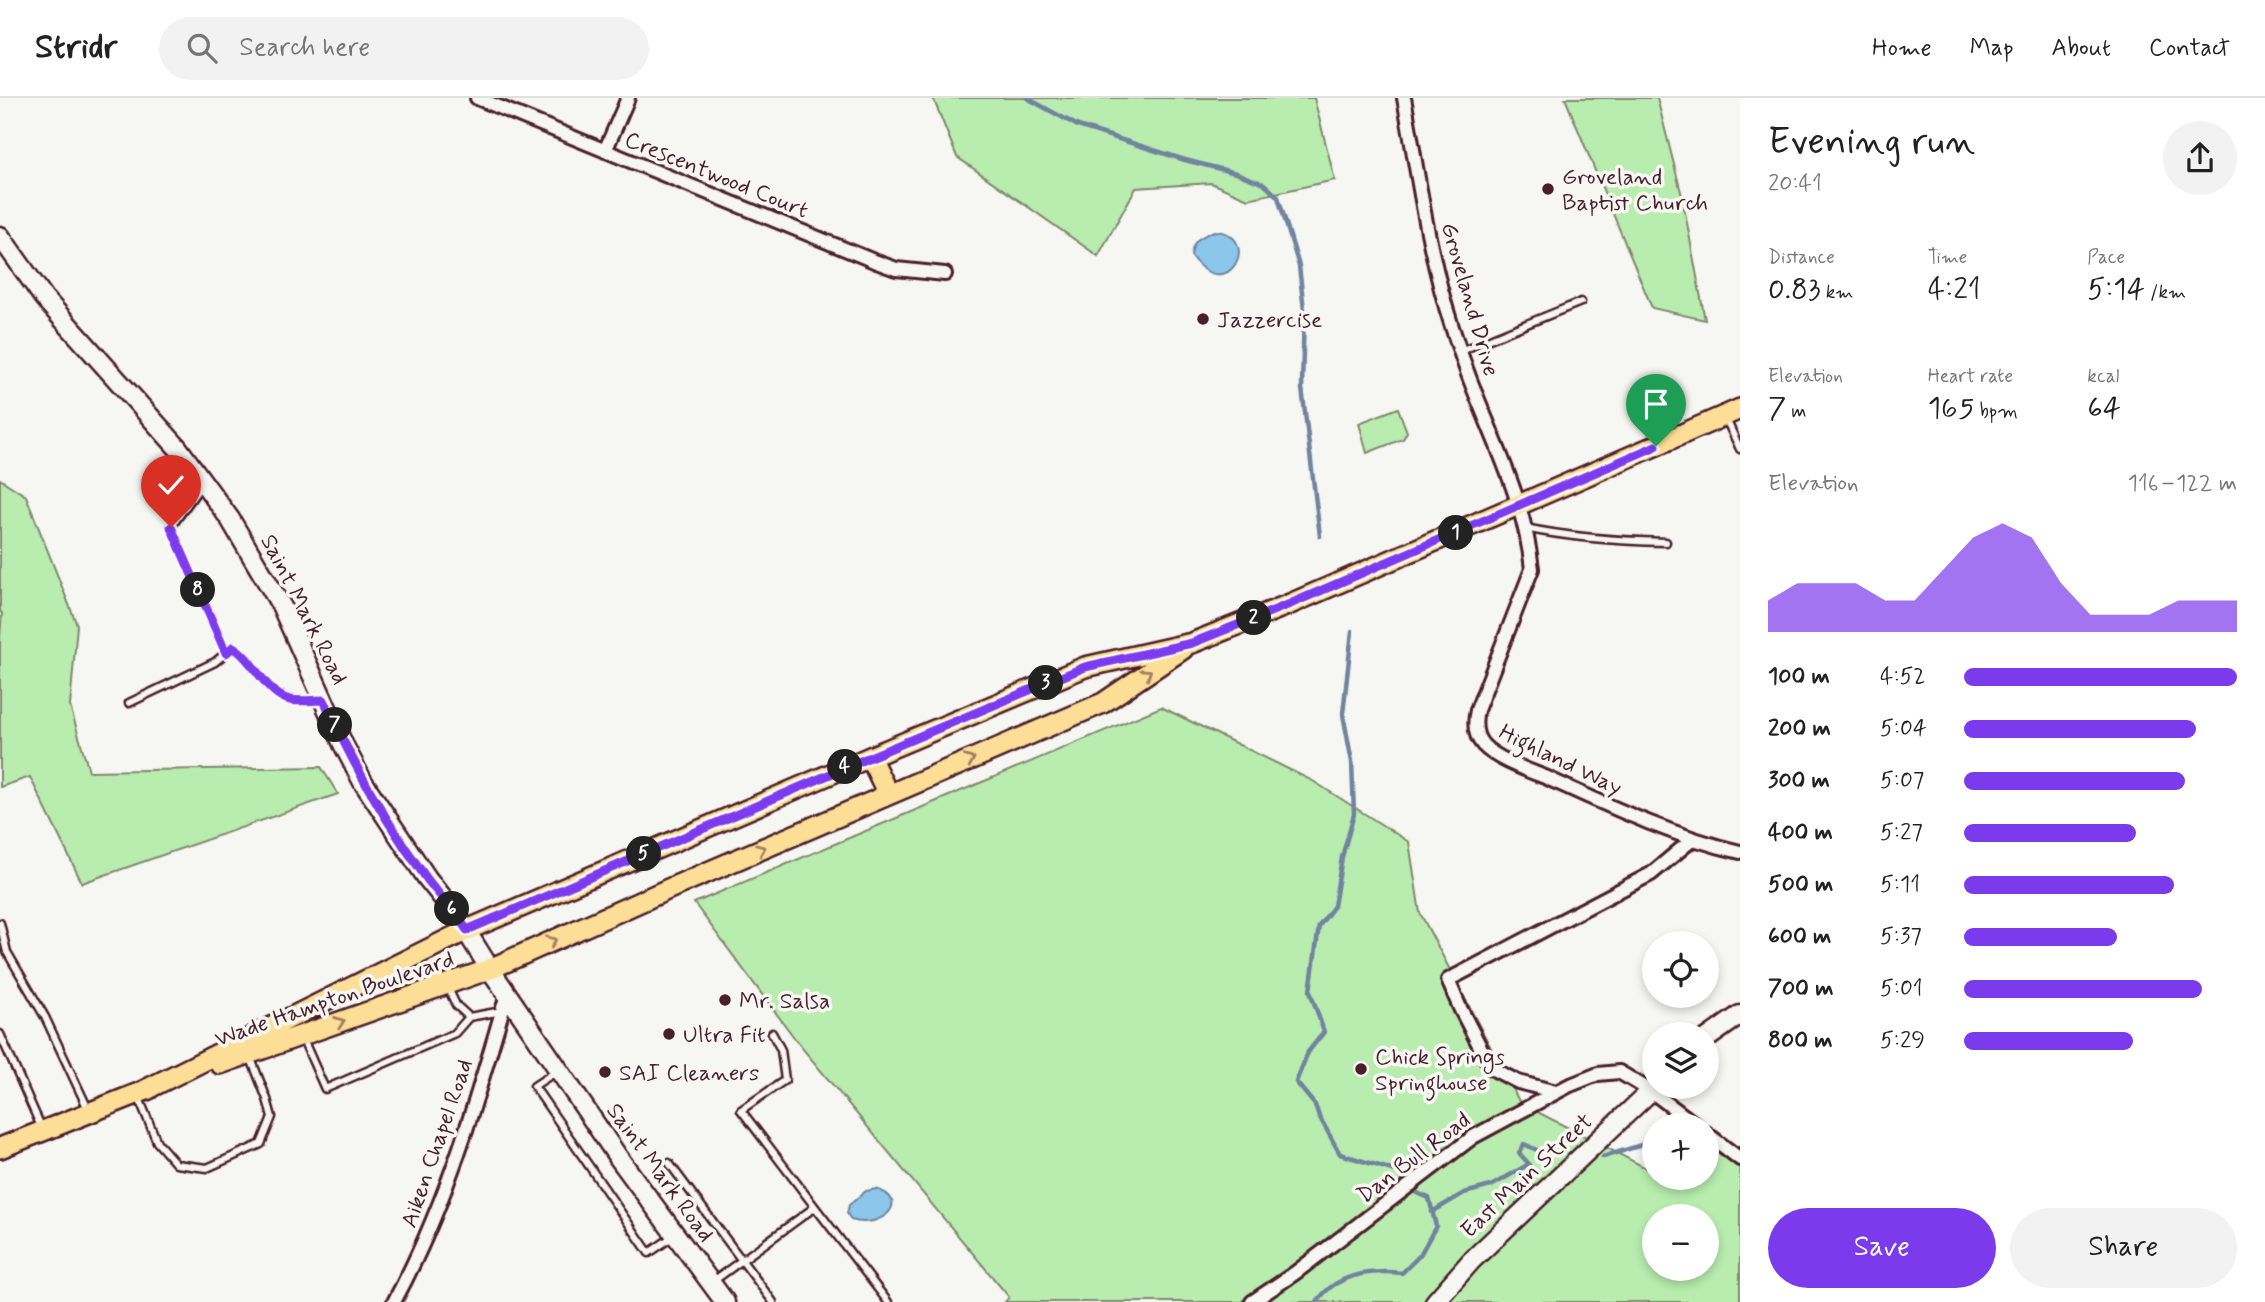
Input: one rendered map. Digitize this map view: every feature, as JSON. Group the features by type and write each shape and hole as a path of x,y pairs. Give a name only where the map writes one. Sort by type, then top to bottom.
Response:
{"main road":[{"name":"Wade Hampton Boulevard","path":"137,1094 467,930 870,757 1085,667 1192,643 1290,604 1732,412"},
{"name":"Wade Hampton Boulevard","path":"0,1148 137,1094 490,969 673,887 1103,703 1192,643"},
{"path":"870,757 888,794"}],"street":[{"name":"Crescentwood Court","path":"477,98 874,261 896,269 945,274"},
{"path":"605,151 628,98"},
{"name":"Groveland Drive","path":"1404,98 1439,282 1470,382 1500,450 1519,505"},
{"name":"Saint Mark Road","path":"0,236 44,298 178,449 230,519 282,607 363,782 427,878 467,930 490,969 504,1003 558,1069 618,1157 725,1302"},
{"name":"Highland Way","path":"1519,505 1532,569 1477,710 1475,727 1480,741 1489,751 1641,820 1740,852"},
{"path":"1556,1092 1518,1083 1491,1068 1448,980 1651,874 1693,839"},
{"name":"Aiken Chapel Road","path":"394,1302 426,1238 439,1203 504,1003"},
{"path":"1719,1030 1740,1015"},
{"name":"Dan Bull Road","path":"1252,1302 1295,1273 1414,1180 1493,1124 1598,1073 1619,1072 1642,1084"},
{"name":"East Main Street","path":"1435,1302 1471,1261 1642,1099"},
{"name":"Dan Bull Road","path":"1665,1099 1682,1113"},
{"path":"1719,1143 1740,1159"}],"lane":[{"path":"1460,351 1581,302"},
{"path":"1732,412 1740,449"},
{"path":"204,481 171,527 226,653"},
{"path":"1525,528 1562,536 1601,540 1666,542"},
{"path":"130,703 215,662 233,647 243,653 280,696 290,700 324,700"},
{"path":"0,923 7,952 45,1017 89,1112"},
{"path":"446,984 456,1005 469,1017"},
{"path":"301,1035 325,1088 455,1032 469,1017 504,1003"},
{"path":"772,1033 781,1050 785,1080 741,1110 888,1302"},
{"path":"0,1034 43,1131"},
{"path":"137,1094 157,1142 176,1164 207,1168 261,1144 272,1117 249,1054"},
{"path":"0,1060 10,1056"},
{"path":"558,1069 534,1086 649,1254 675,1235"},
{"path":"669,1163 773,1302"},
{"path":"710,1283 815,1207"}],"green space":[{"path":"933,98 1314,98 1335,180 1248,199 1211,183 1136,188 1098,256 957,157"},
{"path":"1565,98 1657,98 1682,196 1705,320 1652,308"},
{"path":"1398,408 1407,432 1403,439 1367,453 1359,423"},
{"path":"0,479 26,496 77,625 70,706 89,771 321,767 338,794 82,883 30,777 0,787"},
{"path":"1161,707 1313,781 1409,842 1420,913 1520,1103 1642,1166 1642,1190 1719,1190 1719,1152 1740,1146 1740,1302 1005,1302 1009,1297 802,1048 694,903"}],"water":[{"path":"1214,231 1229,235 1237,243 1239,253 1236,264 1228,271 1218,274 1205,270 1191,256 1193,246 1198,240"},
{"path":"876,1189 887,1194 892,1200 889,1212 873,1221 851,1220 847,1213 849,1205 866,1191"}],"waterway":[{"path":"1027,98 1078,126 1236,173 1264,184 1278,197 1299,266 1304,310 1302,388 1320,536"},
{"path":"1317,1302 1334,1285 1355,1275 1402,1273 1420,1255 1436,1226 1429,1198 1415,1192 1402,1173 1340,1154 1315,1105 1296,1082 1308,1052 1324,1032 1310,991 1319,926 1334,906 1342,857 1354,814 1352,762 1343,714 1352,631"},
{"path":"1432,1212 1464,1193 1491,1186 1529,1164 1519,1153 1524,1144 1550,1159"},
{"path":"1603,1157 1642,1145"}],"place":[{"name":"Groveland Baptist Church","path":"1548,189"},
{"name":"Jazzercise","path":"1203,319"},
{"name":"Mr. Salsa","path":"725,1000"},
{"name":"Ultra Fit","path":"669,1034"},
{"name":"Chick Springs Springhouse","path":"1361,1069"},
{"name":"SAI Cleaners","path":"605,1072"}],"route":[{"path":"171,527 226,653 233,647 243,653 280,696 290,700 324,700 363,782 427,878 467,930 1085,667 1192,643 1290,604 1656,446"}]}
